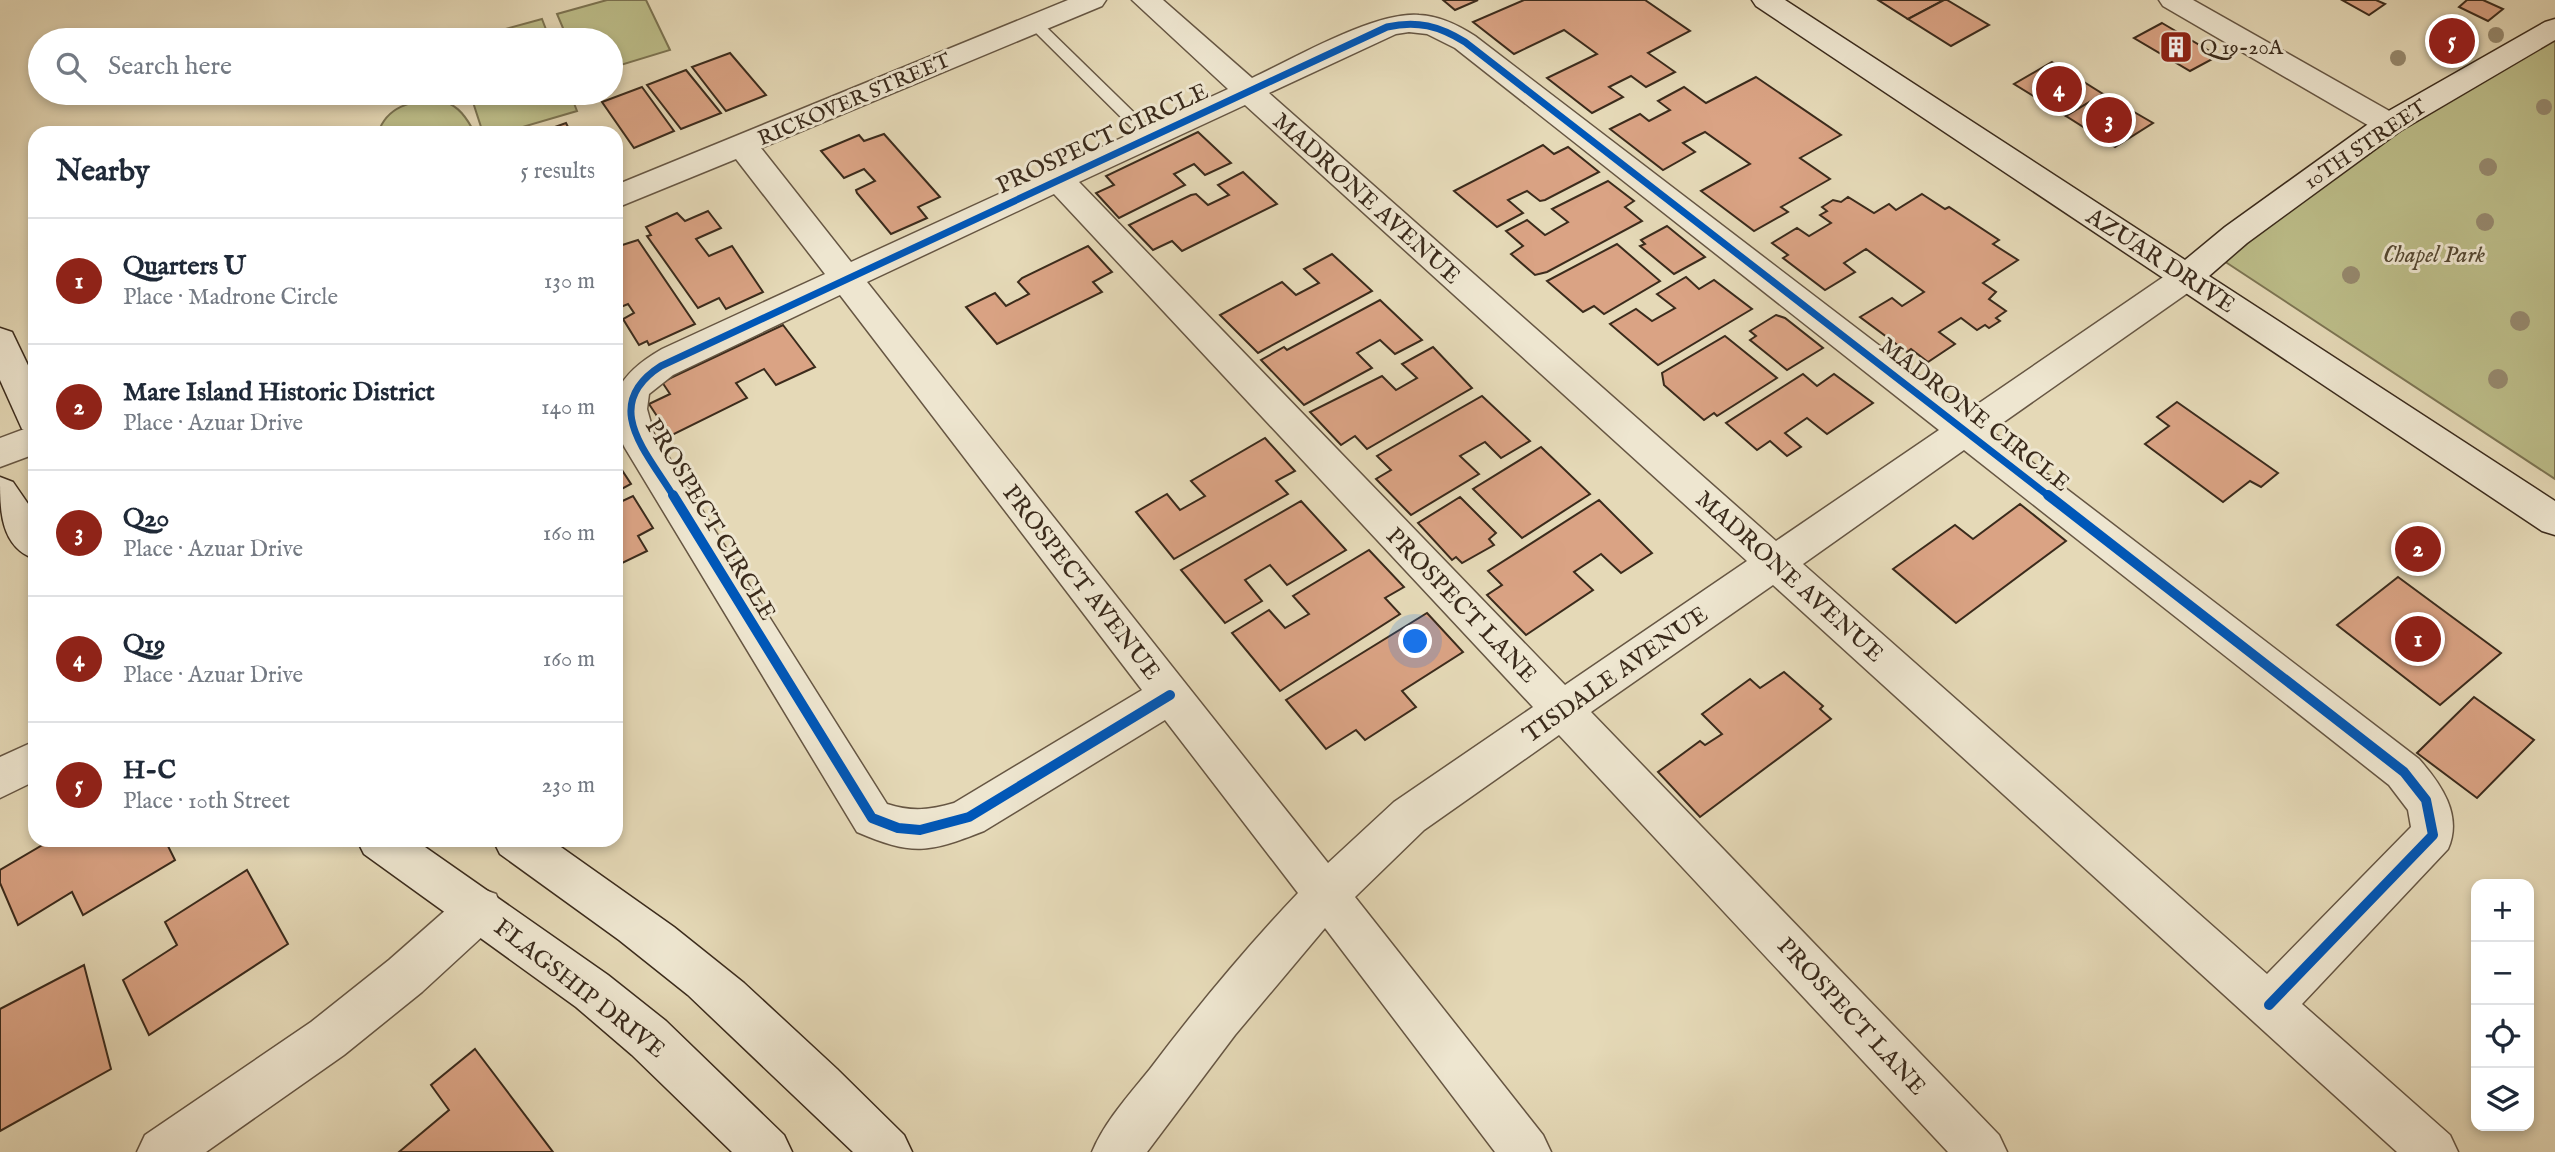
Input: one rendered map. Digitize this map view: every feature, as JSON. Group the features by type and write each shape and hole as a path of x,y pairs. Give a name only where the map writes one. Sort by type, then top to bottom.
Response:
{"street":[{"name":"RICKOVER STREET","path":"623,194 1092,0"},
{"name":"MADRONE AVENUE","path":"1146,0 2433,1152"},
{"name":"AZUAR DRIVE","path":"1766,0 2555,520"},
{"path":"2173,0 2389,124"},
{"name":"MADRONE CIRCLE","path":"1248,91 1387,27 1404,22 1424,22 1444,28 2404,772 2422,792 2433,811 2433,835 2420,852 2269,1005"},
{"name":"10TH STREET","path":"2187,277 2236,235 2389,124 2555,28"},
{"name":"PROSPECT CIRCLE","path":"1170,695 969,817 936,830 901,831 872,818 638,438 629,419 628,401 636,383 652,370 1248,91"},
{"name":"PROSPECT AVENUE","path":"742,145 1526,1152"},
{"name":"PROSPECT LANE","path":"1058,179 1982,1152"},
{"name":"TISDALE AVENUE","path":"1117,1152 1202,1035 1325,893 1409,816 2187,277"},
{"path":"0,341 28,403"},
{"path":"0,453 28,442"},
{"path":"0,492 28,534"},
{"path":"0,779 28,764"},
{"name":"FLAGSHIP DRIVE","path":"389,847 592,991 649,1038 767,1152"},
{"path":"524,847 637,926 704,980 830,1094 887,1152"},
{"path":"162,1152 307,1054 398,985 480,909"}],"lane":[{"path":"1035,23 1150,137"}],"green space":[{"path":"607,0 646,0 670,50 623,64 623,28 563,28 557,14"},
{"path":"542,19 545,28 509,28"},
{"name":"Chapel Park","path":"2555,36 2555,479 2224,261 2343,170 2425,112"},
{"path":"452,105 471,126 381,126 387,117 401,107"},
{"path":"474,105 575,105 577,111 526,126 481,126"}],"building":[{"path":"1443,0 1478,0 1455,10"},
{"path":"1524,0 1645,0 1690,31 1648,53 1675,72 1646,87 1631,76 1609,87 1623,97 1592,113 1547,78 1597,54 1564,30 1514,54 1473,22"},
{"path":"1878,0 1944,0 1908,19"},
{"path":"1944,0 1989,25 1951,46 1908,19"},
{"path":"2342,0 2376,0 2385,4 2369,15"},
{"path":"2467,0 2483,0 2503,9 2488,21 2459,7"},
{"name":"Q 19-20A","path":"2162,23 2218,56 2190,71 2134,38"},
{"path":"2445,28 2475,43 2460,55 2430,40"},
{"path":"730,53 766,95 726,111 692,67"},
{"path":"2052,62 2103,94 2066,116 2014,84"},
{"path":"686,70 721,113 681,129 647,85"},
{"path":"1756,77 1841,135 1800,158 1830,179 1781,207 1788,212 1754,231 1701,191 1750,164 1705,132 1683,143 1695,152 1663,170 1610,129 1640,114 1649,121 1670,110 1658,101 1684,87 1706,103"},
{"path":"642,87 674,131 634,148 623,132 623,126 619,126 604,105 623,105 623,94"},
{"path":"2103,94 2153,123 2115,147 2066,116"},
{"path":"1198,132 1231,163 1205,175 1194,164 1174,174 1185,185 1119,218 1096,193 1114,185 1106,176"},
{"path":"884,134 940,197 918,207 927,218 891,234 856,190 875,181 864,169 844,178 821,151 859,135 864,141"},
{"path":"1543,145 1554,154 1568,147 1599,172 1545,200 1540,201 1527,191 1508,200 1523,213 1497,227 1454,191"},
{"path":"1243,172 1277,204 1182,251 1172,241 1153,250 1129,225 1191,195 1196,194 1208,205 1229,195 1218,185"},
{"path":"1608,181 1634,201 1625,207 1642,221 1547,272 1535,275 1511,254 1523,246 1506,231 1527,220 1545,235 1568,222 1552,209"},
{"path":"1922,194 1945,209 1949,207 1999,240 1993,244 2018,260 1983,283 1996,292 1989,299 2006,311 1996,318 2000,321 1989,328 1985,325 1977,330 1961,318 1939,332 1955,344 1928,362 1911,349 1907,352 1860,317 1892,298 1902,306 1924,292 1866,249 1844,263 1855,272 1825,290 1783,258 1788,255 1772,243 1797,228 1809,236 1831,223 1820,215 1827,211 1822,207 1833,200 1841,202 1848,197 1874,213 1889,204 1896,210"},
{"path":"708,211 721,228 696,239 709,256 732,246 763,292 726,309 719,298 698,308 647,236 651,235 646,227 677,213 685,221"},
{"path":"1667,226 1705,257 1674,274 1640,246 1645,244 1641,240"},
{"path":"638,240 695,324 649,345 647,341 639,345 623,319 634,313 628,304 623,306 623,245"},
{"path":"1617,244 1660,281 1604,314 1594,306 1583,312 1547,281"},
{"path":"1088,246 1112,272 1093,282 1102,292 997,344 966,307 995,293 1006,306 1029,294 1018,282 1022,278"},
{"path":"1332,254 1372,291 1258,353 1220,315 1282,282 1296,295 1319,283 1304,269"},
{"path":"1686,277 1699,289 1714,280 1752,309 1658,365 1610,324 1636,309 1652,321 1675,308 1657,294"},
{"path":"1380,300 1422,340 1395,354 1380,340 1357,353 1372,368 1304,405 1261,360 1284,347 1287,350"},
{"path":"1776,315 1785,318 1823,348 1787,370 1750,340 1756,336 1750,331"},
{"path":"783,325 815,367 776,385 764,369 736,383 747,398 670,436 649,404 670,394 662,382"},
{"path":"1725,336 1777,378 1717,416 1714,413 1704,420 1664,385 1662,373"},
{"path":"1433,347 1472,388 1367,449 1355,436 1341,445 1310,412 1382,376 1396,390 1417,378 1402,364"},
{"path":"1803,374 1817,386 1834,374 1873,403 1827,434 1807,418 1785,433 1801,447 1787,456 1770,441 1757,450 1726,423"},
{"path":"1482,396 1530,441 1501,458 1485,442 1460,456 1479,474 1411,515 1376,479 1391,470 1377,456"},
{"path":"2177,402 2278,473 2261,487 2250,481 2223,502 2145,444 2169,426 2157,417"},
{"path":"1265,438 1295,471 1276,481 1288,494 1174,559 1136,512 1167,494 1180,510 1205,496 1191,481"},
{"path":"1541,447 1590,494 1522,538 1473,489"},
{"path":"623,472 631,484 623,488"},
{"path":"633,496 653,528 638,536 647,551 623,563 623,501"},
{"path":"1460,497 1496,533 1489,539 1494,545 1462,563 1456,557 1452,560 1418,523"},
{"path":"1599,500 1652,553 1621,573 1601,554 1574,572 1593,590 1526,635 1487,595 1502,585 1488,571"},
{"path":"1301,501 1346,550 1287,585 1270,565 1245,580 1262,601 1225,623 1181,570"},
{"path":"2020,504 2066,541 1956,623 1893,569 1955,525 1973,539"},
{"path":"1369,550 1404,587 1385,598 1400,614 1280,691 1232,633 1269,610 1285,628 1309,614 1293,596"},
{"path":"2398,577 2501,653 2440,705 2337,625"},
{"path":"1427,613 1463,652 1402,691 1416,707 1365,740 1356,730 1326,749 1286,700"},
{"path":"1784,672 1823,706 1820,709 1831,719 1700,817 1658,772 1700,741 1705,745 1722,734 1702,714 1750,679 1760,688"},
{"path":"2474,697 2534,740 2477,798 2417,753"},
{"path":"39,847 168,847 175,860 83,915 72,892 18,925 0,883 0,870"},
{"path":"247,870 288,944 149,1035 123,980 177,945 165,922"},
{"path":"84,965 111,1069 0,1131 0,1009"},
{"path":"475,1049 553,1152 399,1152 449,1110 431,1085"}],"cycle path":[{"path":"1170,695 969,817 920,830 898,828 872,818 638,438 629,409 630,398 640,381 674,358 1387,27 1409,23 1437,27 1465,42 2411,780 2429,808 2433,835 2269,1005"}],"place":[{"name":"H-C","path":"2452,41"},
{"name":"Q 19-20A","path":"2176,47"},
{"name":"Q19","path":"2059,89"},
{"name":"Q20","path":"2109,120"},
{"name":"Mare Island Historic District","path":"2418,549"},
{"name":"Quarters U","path":"2418,639"}]}
